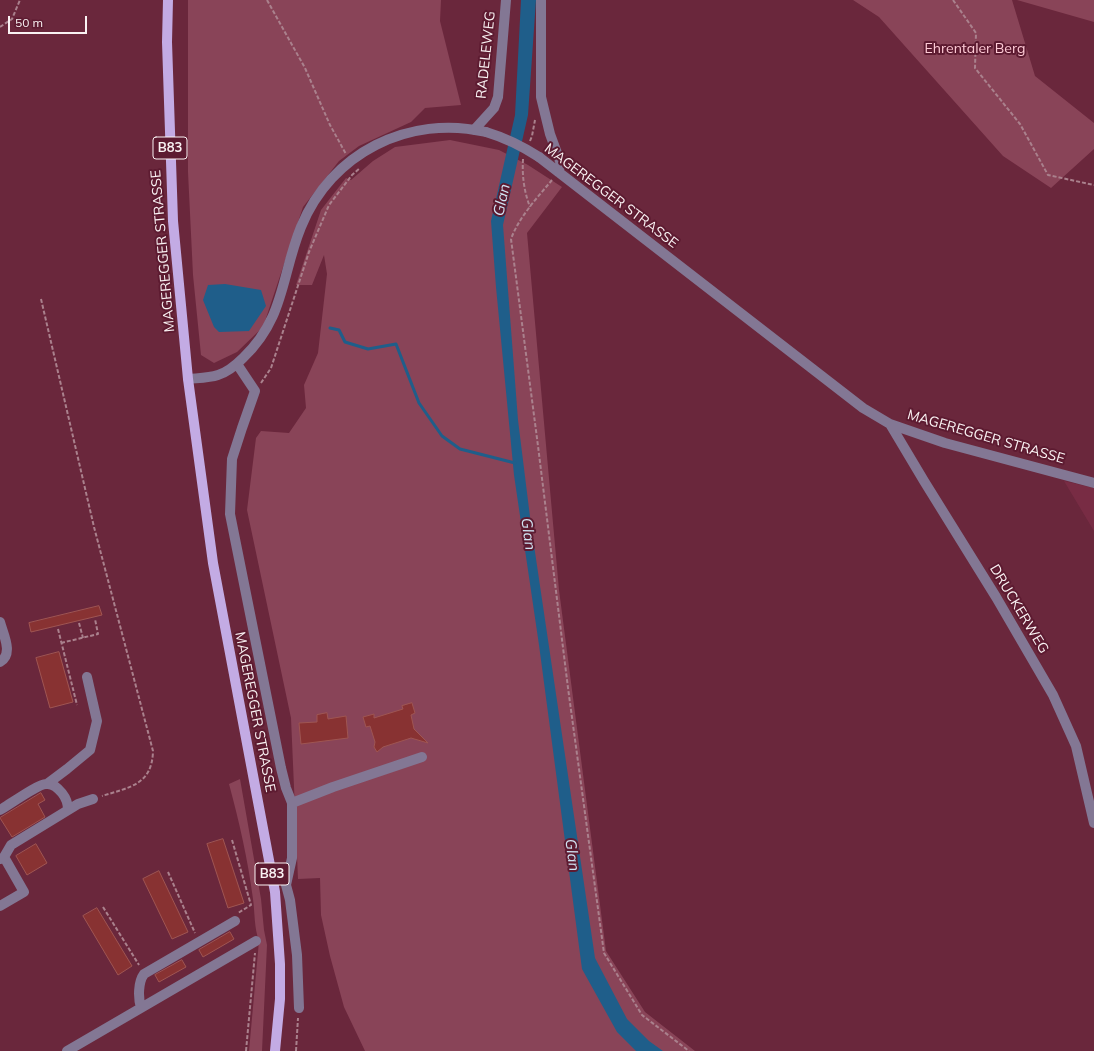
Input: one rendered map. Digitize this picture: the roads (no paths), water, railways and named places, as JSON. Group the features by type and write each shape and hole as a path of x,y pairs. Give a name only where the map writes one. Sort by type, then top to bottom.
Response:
{"main road":[{"name":"MAGEREGGER STRASSE","path":"168,0 167,42 172,221 188,379 213,563 275,892 280,964 280,999 276,1051"}],"street":[{"name":"RADELEWEG","path":"474,130 494,108 498,97 506,0"},
{"path":"541,0 541,97 550,134 561,164 556,175"},
{"name":"MAGEREGGER STRASSE","path":"188,379 218,375 237,364 258,343 272,319 282,293 295,244 306,216 321,192 350,162 387,139 416,130 446,128 474,130 500,136 519,144 539,157 556,175 863,408 890,424 945,443 1094,483"},
{"path":"237,364 256,391 232,459 230,514 281,768 286,788 292,803 292,858 286,885 290,900 297,955 299,1008"},
{"name":"DRUCKERWEG","path":"890,424 1004,610 1053,695 1076,746 1094,823"},
{"path":"0,622 8,652 5,660 0,662"},
{"path":"0,810 39,786 47,784 90,750 97,721 87,677"},
{"path":"292,803 333,787 422,757"},
{"path":"47,784 58,787 68,804 68,810"},
{"path":"0,906 24,892 2,858 11,845 78,804 93,799"},
{"path":"141,1008 139,1001 141,977 144,974 235,921"},
{"path":"67,1051 256,941"}],"water":[{"name":"Glan","path":"521,0 536,0 528,115 503,225 518,420 531,525 595,958 627,1019 649,1041 663,1051 636,1051 617,1032 582,969 539,645 514,475 491,221 515,115"},
{"path":"225,284 261,290 266,306 249,331 219,332 214,327 203,300 208,285"}],"waterway":[{"path":"330,328 339,330 345,342 368,349 396,344 419,403 442,436 460,449 515,463"}],"park label":[{"name":"Ehrentaler Berg","path":"975,49"}]}
